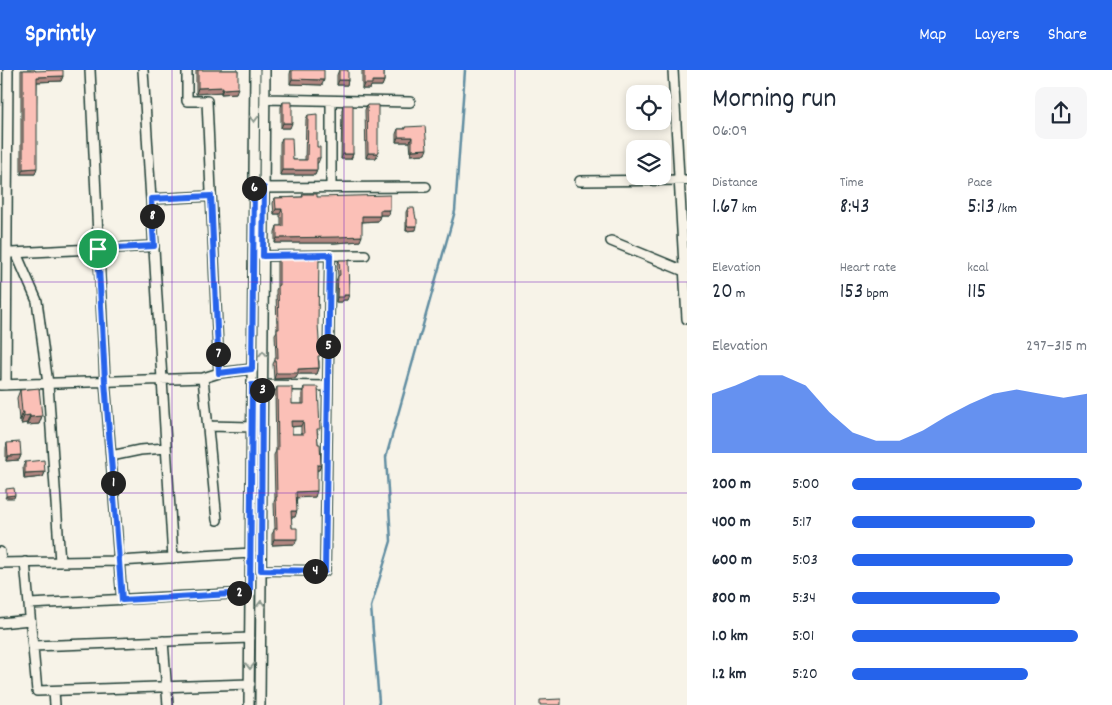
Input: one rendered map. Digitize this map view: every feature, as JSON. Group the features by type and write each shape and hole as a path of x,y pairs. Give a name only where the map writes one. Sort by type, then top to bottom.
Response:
{"street":[{"path":"8,70 4,129 4,194 8,255 3,325 3,385 203,378 219,373 252,369"},
{"path":"90,70 105,381 122,600"},
{"path":"143,70 173,558"},
{"path":"187,70 187,101 207,101 219,373"},
{"path":"249,705 255,70"},
{"path":"260,705 265,70"},
{"path":"672,70 683,180 684,271 687,319"},
{"path":"265,99 410,102"},
{"path":"331,101 331,188"},
{"path":"580,182 683,180"},
{"path":"254,188 426,187"},
{"path":"151,199 211,196"},
{"path":"611,241 684,271"},
{"path":"8,255 154,246"},
{"path":"8,255 37,301 48,384 60,562"},
{"path":"261,570 325,571 330,255"},
{"path":"263,256 365,255"},
{"path":"203,378 217,520"},
{"path":"252,385 328,386"},
{"path":"208,426 252,426"},
{"path":"110,456 140,450 166,448"},
{"path":"0,552 0,563 119,561 251,553"},
{"path":"25,562 37,691 250,684"},
{"path":"29,604 250,593"},
{"path":"0,623 30,620"},
{"path":"33,646 250,638"},
{"path":"162,641 168,705"},
{"path":"54,691 55,705"}],"building":[{"path":"23,70 63,70 63,76 37,77 37,168 23,169"},
{"path":"198,70 238,70 238,88 198,88"},
{"path":"292,70 324,70 324,80 292,79"},
{"path":"339,70 348,70 348,80 339,80"},
{"path":"364,70 384,70 384,81 372,81 372,84 364,84"},
{"path":"283,102 292,102 292,123 283,123"},
{"path":"343,105 353,105 353,154 343,154"},
{"path":"367,105 378,105 378,153 368,153"},
{"path":"317,114 317,147 320,147 320,158 317,158 317,170 282,170 282,138 292,138 293,160 307,160 308,115"},
{"path":"425,126 427,149 412,150 412,137 398,137 398,129"},
{"path":"303,194 317,194 317,197 390,195 390,210 380,210 380,216 362,216 362,236 277,238 277,226 283,226 283,212 282,209 276,209 275,198 303,197"},
{"path":"408,208 414,208 417,226 407,226"},
{"path":"319,256 319,368 298,369 298,373 276,373 275,358 278,358 277,329 279,329 279,257"},
{"path":"339,260 348,260 349,295 344,295 344,297 337,297 338,276 340,275"},
{"path":"277,387 292,387 292,404 304,404 304,387 318,387 320,429 317,429 321,465 317,465 317,491 296,492 297,511 291,511 292,528 297,528 297,539 274,539 274,529 277,529 276,450 278,450","holes":["291,421 303,421 304,434 292,434"]},
{"path":"39,388 42,416 24,416 20,390"},
{"path":"20,442 21,455 8,456 7,443"},
{"path":"44,460 45,472 25,473 25,462"},
{"path":"14,488 15,495 6,496 6,489"},
{"path":"561,699 561,705 540,705 540,700"}],"waterway":[{"path":"378,705 371,607 391,541 386,457 455,211 465,70"}],"route":[{"path":"254,188 264,188 263,256 330,255 325,571 261,570 262,385 252,385 250,593 122,600 105,381 98,249 154,246 151,199 211,196 219,373 252,369 254,188"}]}
